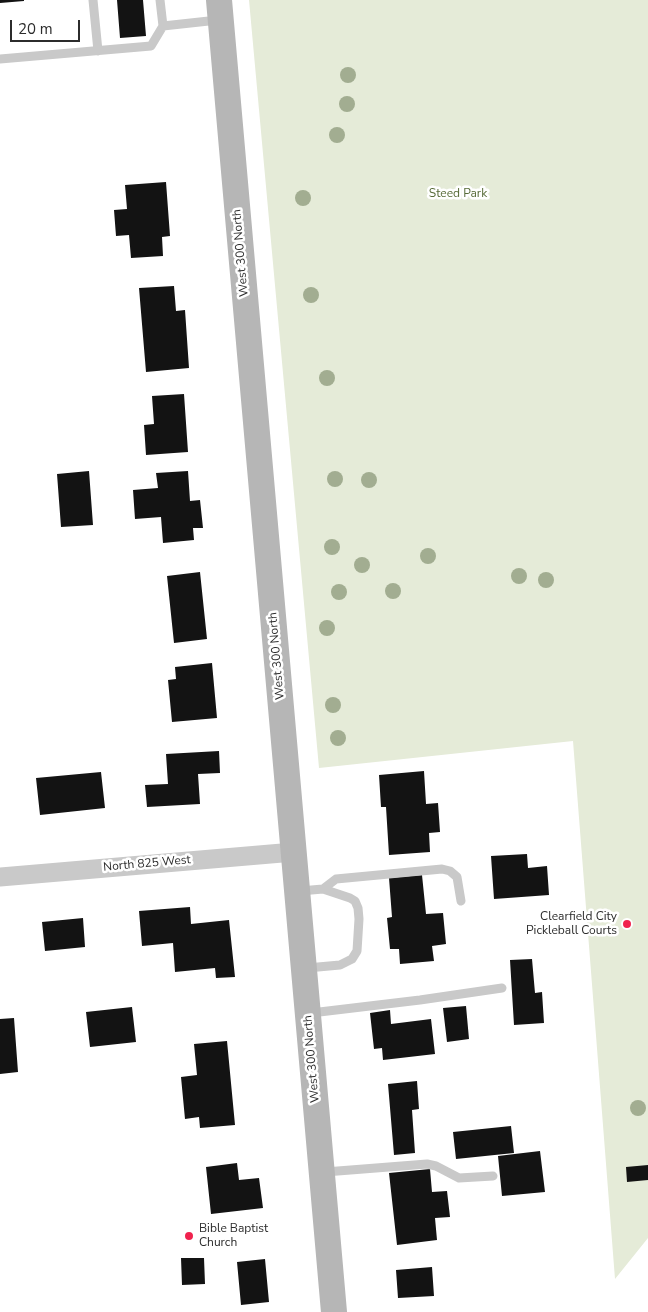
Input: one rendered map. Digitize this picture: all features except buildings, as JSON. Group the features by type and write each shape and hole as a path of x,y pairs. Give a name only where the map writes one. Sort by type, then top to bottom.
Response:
{"main road":[{"name":"West 300 North","path":"220,10 334,1312"}],"street":[{"name":"North 825 West","path":"0,877 294,852"}],"lane":[{"path":"94,0 98,50"},
{"path":"0,59 151,46 163,26 160,0"},
{"path":"163,26 220,10"},
{"path":"323,889 336,879 442,869 450,871 457,877 461,901"},
{"path":"298,892 323,889 355,901 359,919 357,951 352,958 345,963 304,969"},
{"path":"308,1014 502,988"},
{"path":"322,1172 426,1164 436,1166 459,1178 494,1176"}],"green space":[{"name":"Steed Park","path":"249,0 648,0 648,1238 615,1279 573,741 319,768"}],"place":[{"name":"Clearfield City Pickleball Courts","path":"627,924"},
{"name":"Bible Baptist Church","path":"189,1236"}]}
